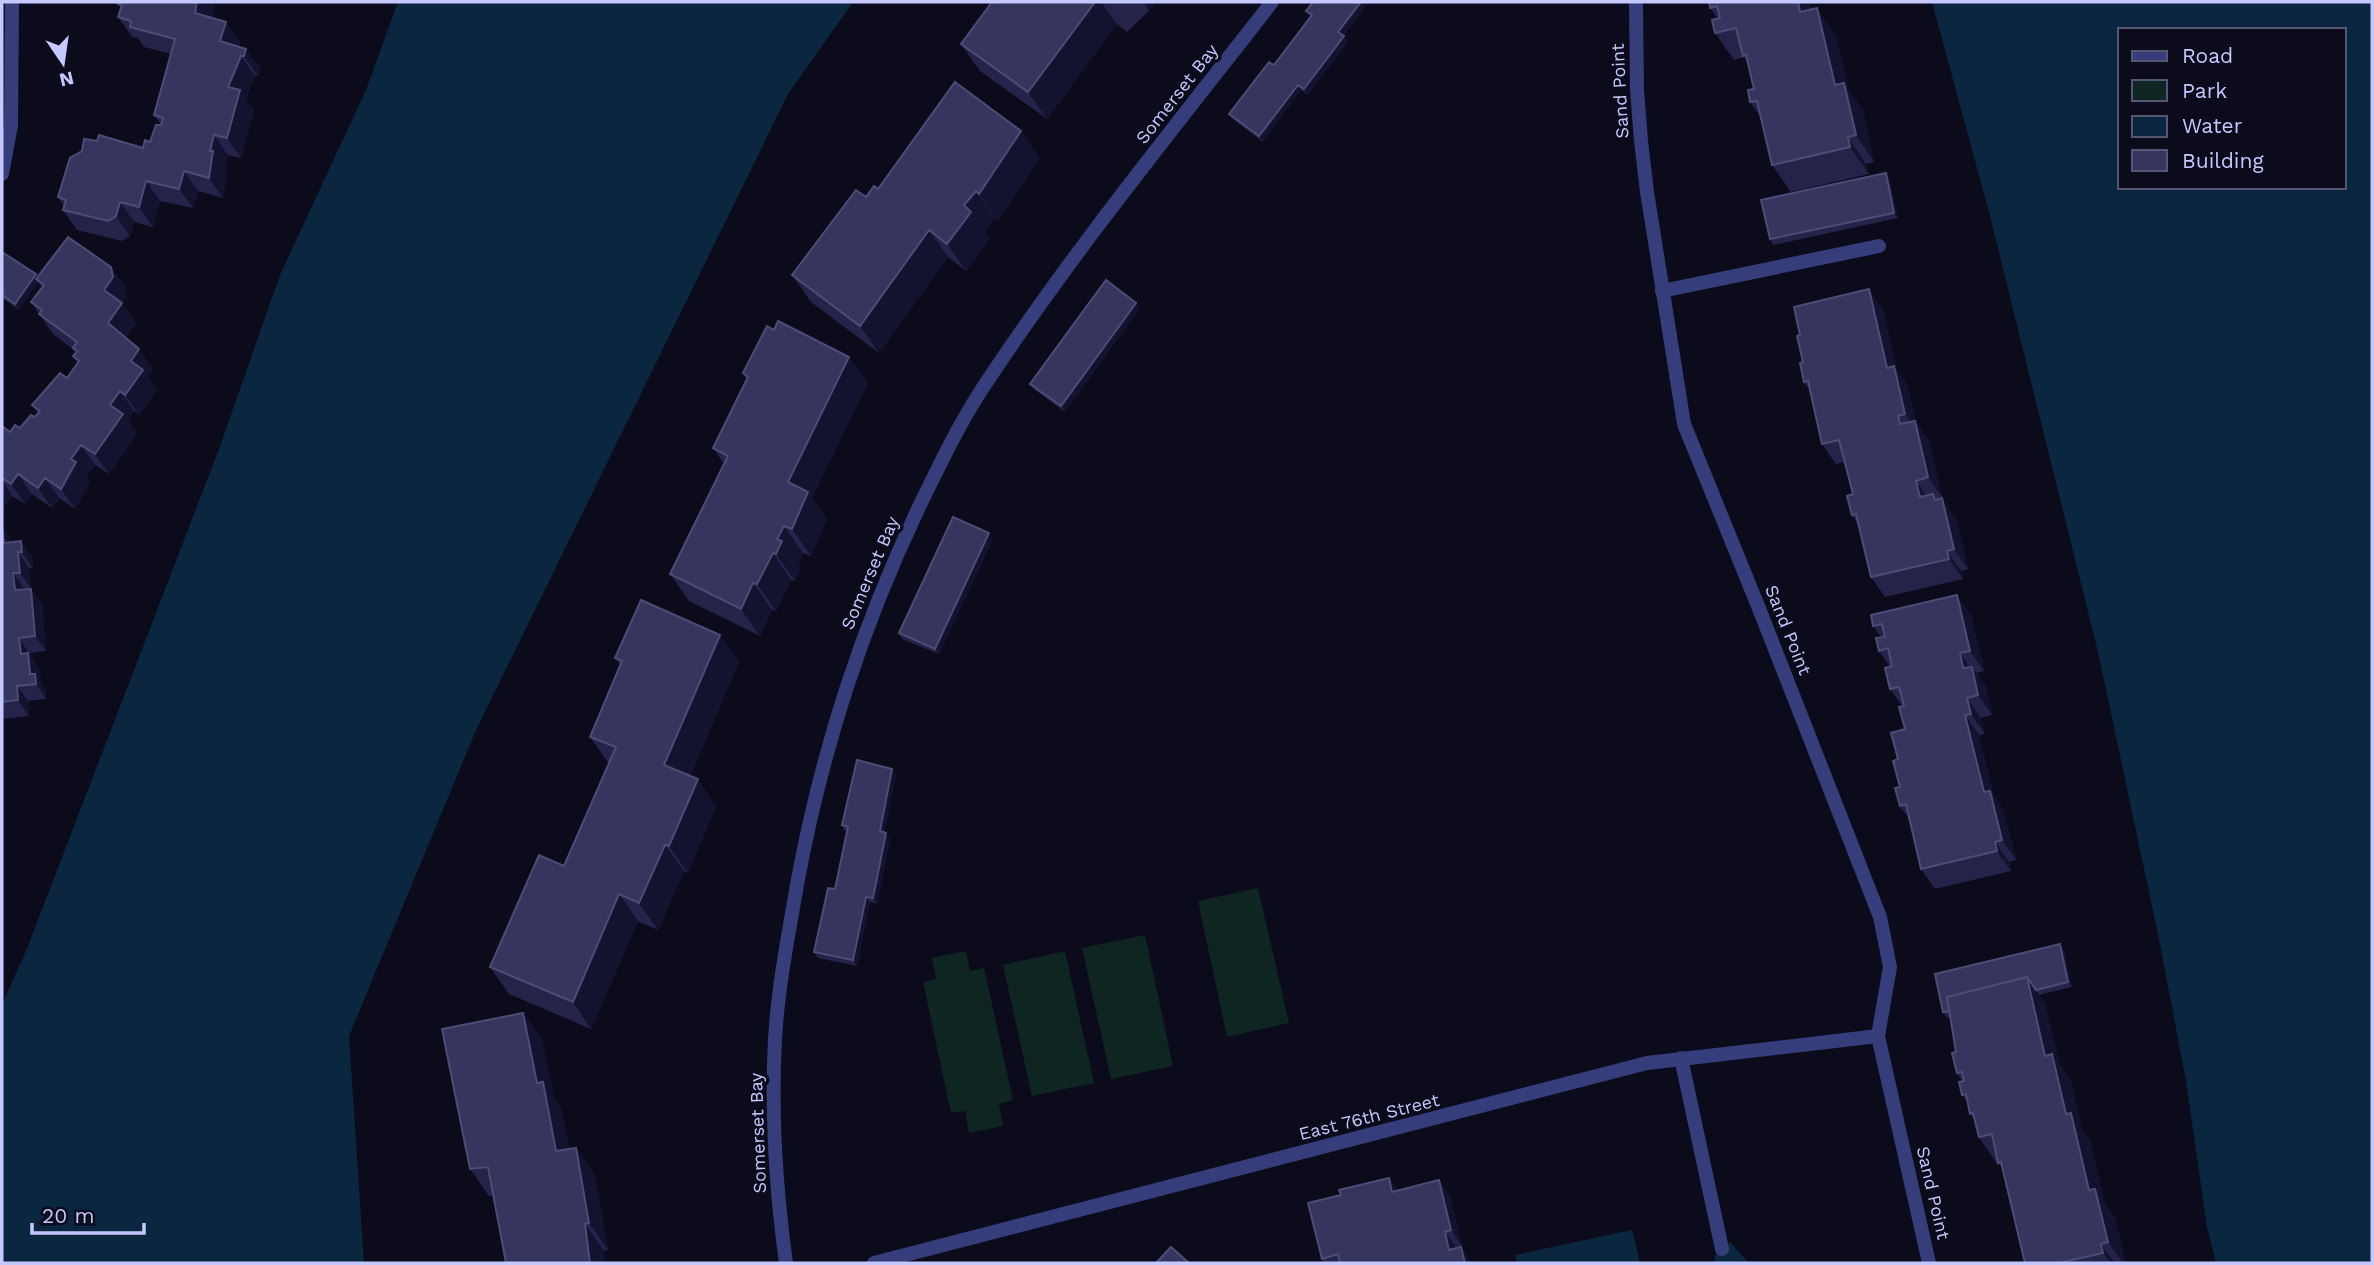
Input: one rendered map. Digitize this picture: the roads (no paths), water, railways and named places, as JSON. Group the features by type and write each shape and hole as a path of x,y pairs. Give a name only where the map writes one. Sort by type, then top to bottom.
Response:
{"street":[{"path":"2,174 11,125 12,2"},
{"name":"Somerset Bay","path":"786,1263 775,1114 775,1039 781,983 803,851 820,775 869,620 928,489 981,391 1052,286 1272,2"},
{"name":"Sand Point","path":"1636,2 1637,90 1641,141 1681,413 1689,442 1760,611 1881,917 1889,955 1889,978 1878,1036 1929,1263"},
{"path":"1662,291 1880,246"},
{"name":"East 76th Street","path":"874,1263 1647,1063 1878,1036"},
{"path":"1681,1058 1722,1249"}],"water":[{"path":"398,2 853,2 788,94 476,730 349,1036 364,1263 2,1263 2,1004 26,951 219,449 280,275 366,90"},
{"path":"1932,2 2372,2 2372,1263 2216,1263 2207,1227 2186,1081 2159,939 2098,652 1989,212"},
{"path":"1632,1230 1640,1263 1517,1263 1515,1255"},
{"path":"1730,1242 1749,1263 1714,1263 1715,1255"}]}
